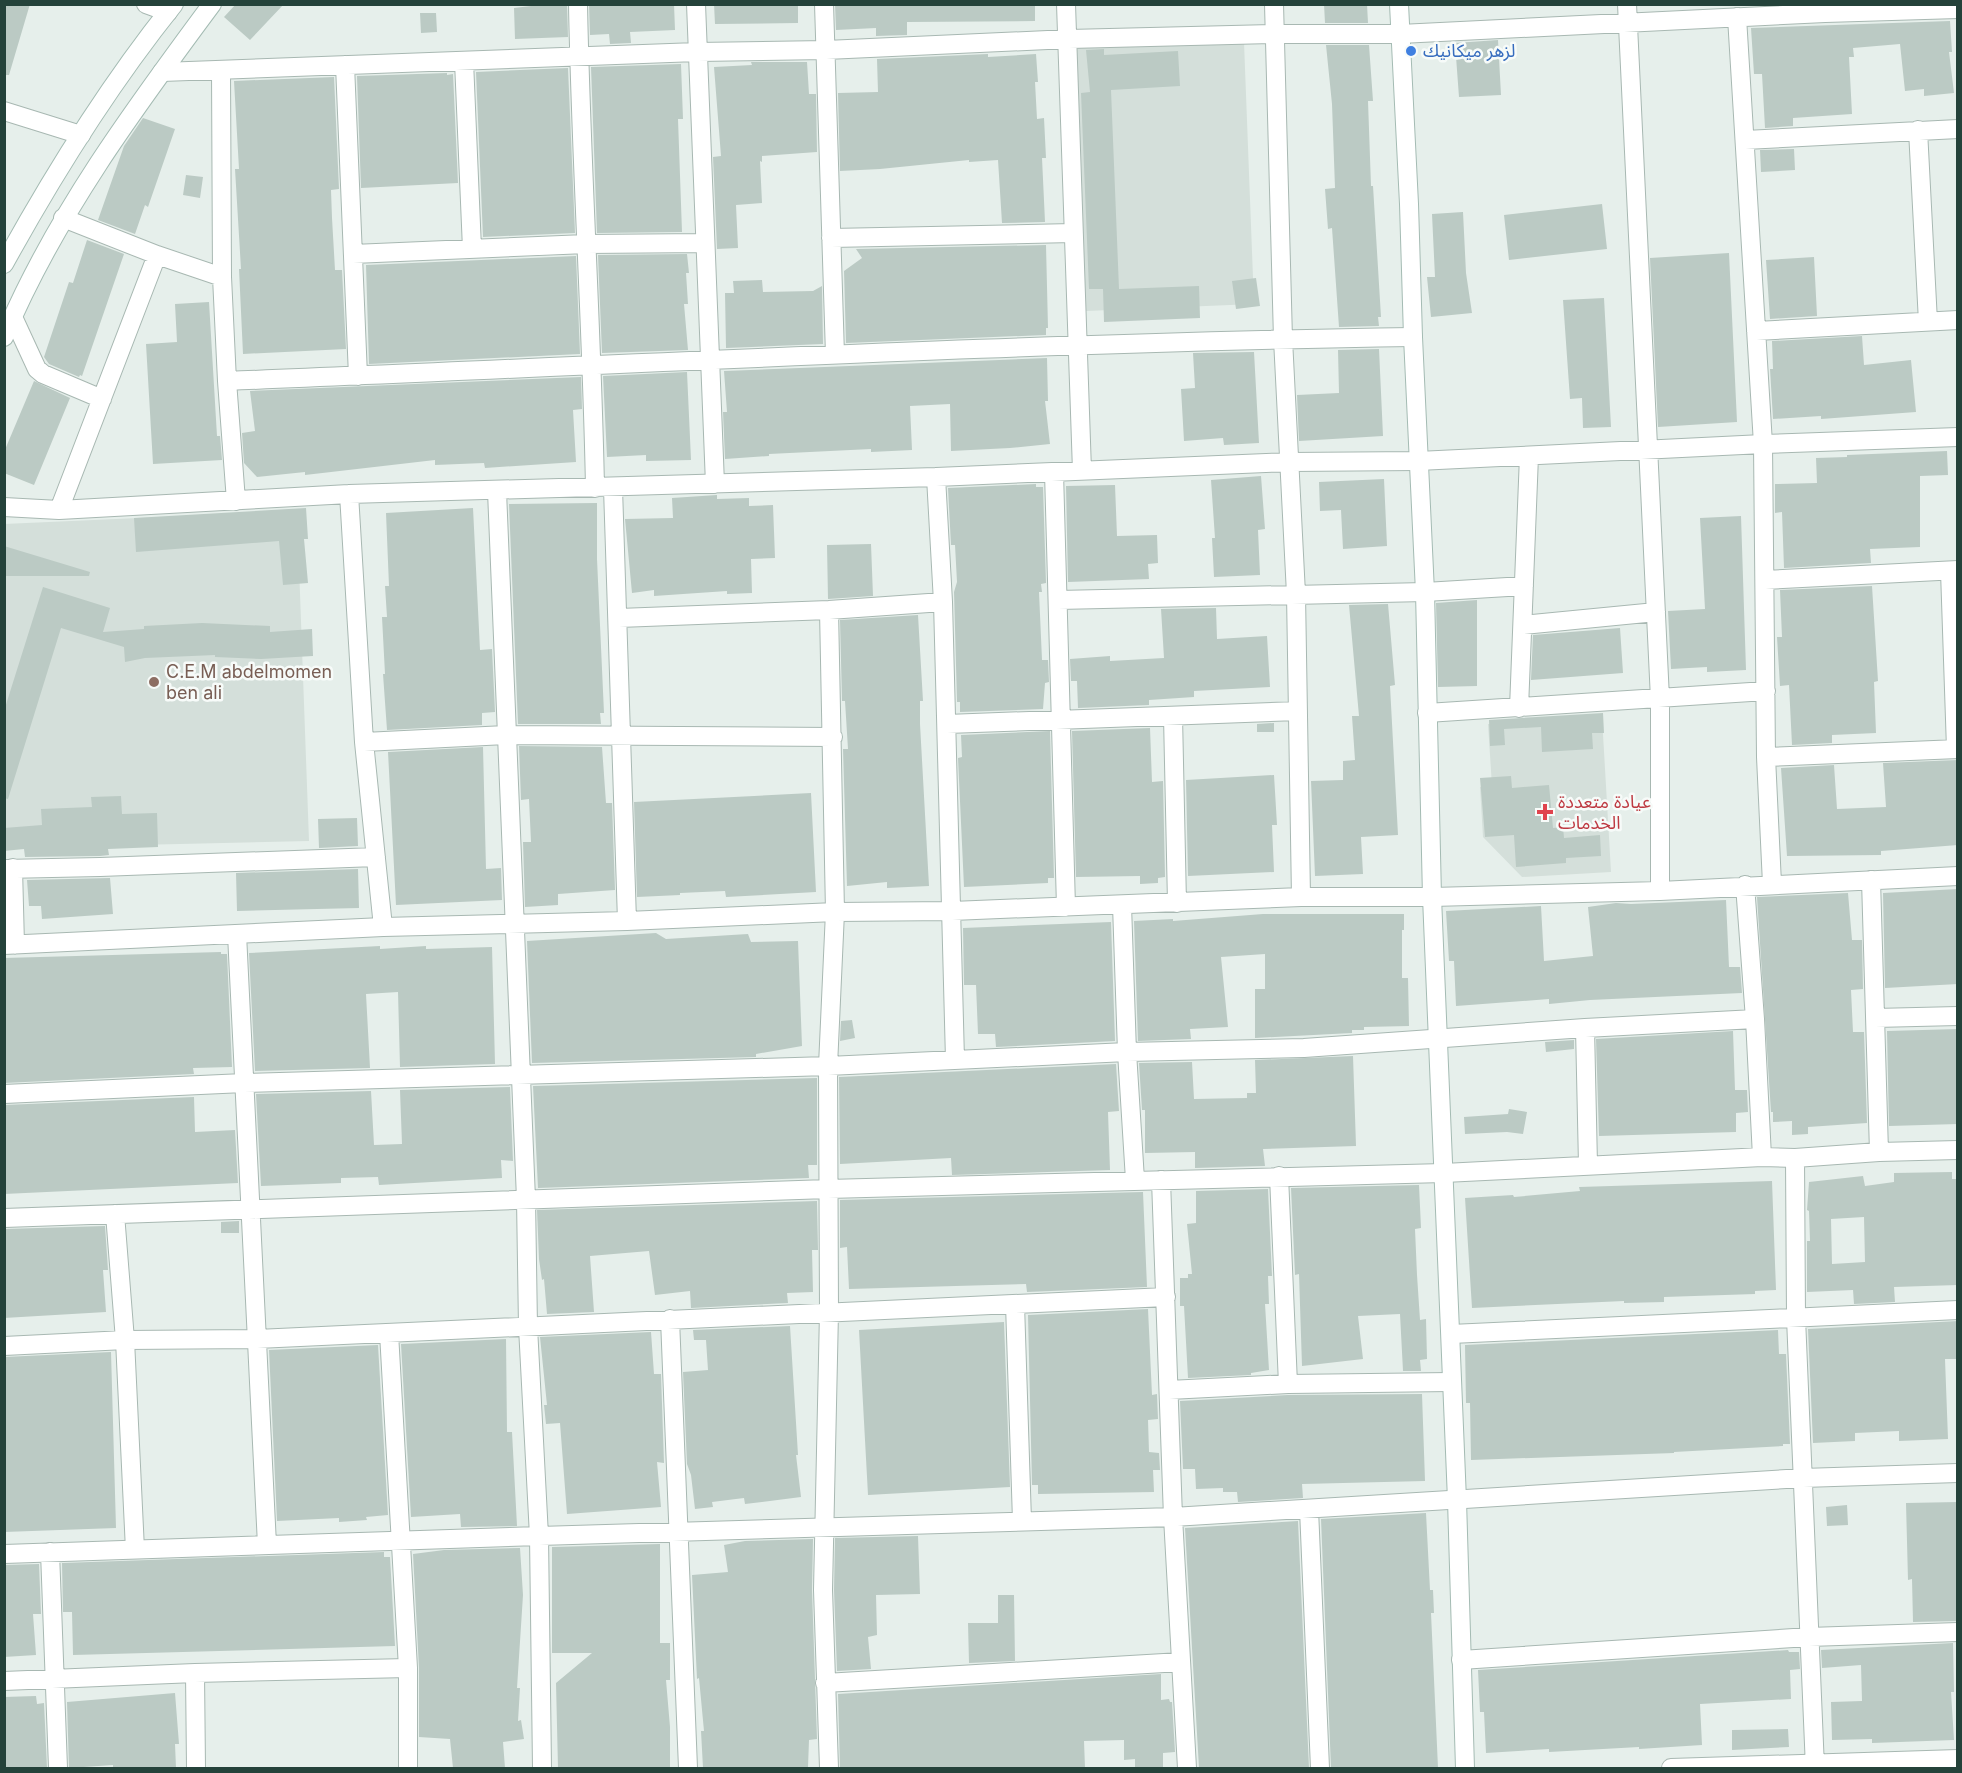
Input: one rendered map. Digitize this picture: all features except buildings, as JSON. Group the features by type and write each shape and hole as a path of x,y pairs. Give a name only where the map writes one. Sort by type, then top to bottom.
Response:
{"street":[{"path":"4,264 110,89 171,8 146,4"},
{"path":"4,337 63,218 116,137 212,4"},
{"path":"578,4 586,244 593,366 595,488"},
{"path":"696,4 715,484"},
{"path":"824,4 835,355"},
{"path":"1066,4 1082,471"},
{"path":"1274,4 1283,339 1296,594 1301,897"},
{"path":"1399,4 1425,592 1432,897 1451,1334 1466,1768"},
{"path":"162,72 697,52 826,50 1068,39 1275,34 1400,34 1627,14 1737,17 1825,9 1952,7"},
{"path":"1627,14 1660,699 1660,891"},
{"path":"1737,17 1763,444 1766,757 1772,884"},
{"path":"464,61 472,249"},
{"path":"345,65 358,376"},
{"path":"221,70 222,277 227,381 237,501"},
{"path":"4,111 81,135"},
{"path":"1745,140 1958,129"},
{"path":"1918,130 1928,322"},
{"path":"63,218 157,255 222,277"},
{"path":"831,238 1073,232"},
{"path":"353,254 586,244 705,243"},
{"path":"60,510 157,255"},
{"path":"13,317 37,369 43,374 102,399"},
{"path":"1756,331 1958,320"},
{"path":"227,381 1077,346 1413,337"},
{"path":"4,507 60,510 349,494 614,488 1289,462 1418,461 1958,437"},
{"path":"1519,708 1529,456"},
{"path":"1054,472 1066,907"},
{"path":"936,477 947,724 955,1060"},
{"path":"614,488 627,921"},
{"path":"497,491 526,1199 528,1327 539,1536 542,1768"},
{"path":"349,494 364,742 383,927"},
{"path":"1765,580 1954,570 1957,749 1766,757"},
{"path":"1058,600 1425,592 1524,586"},
{"path":"619,618 829,610 943,602"},
{"path":"829,610 835,912 828,1066 829,1312 823,1590 829,1768"},
{"path":"1523,625 1656,612"},
{"path":"1427,713 1766,691"},
{"path":"947,724 1298,711"},
{"path":"1173,716 1177,903"},
{"path":"364,742 506,735 833,737"},
{"path":"376,857 9,868 10,945 383,927 514,925 835,912 952,911 1301,897 1432,897 1660,891 1958,876"},
{"path":"1871,880 1879,1152"},
{"path":"1745,885 1762,1157"},
{"path":"1122,905 1127,1052 1135,1180"},
{"path":"237,934 267,1545"},
{"path":"1875,1018 1958,1016"},
{"path":"4,1094 244,1083 828,1066 1127,1052 1304,1048 1585,1028 1755,1019"},
{"path":"1585,1028 1588,1165"},
{"path":"4,1218 828,1189 1444,1173 1958,1150"},
{"path":"1795,1158 1796,1318 1815,1766"},
{"path":"1279,1176 1288,1384"},
{"path":"1161,1180 1173,1517 1188,1768"},
{"path":"115,1214 125,1340 135,1550"},
{"path":"4,1346 125,1340 257,1339 1166,1297"},
{"path":"1015,1304 1022,1521"},
{"path":"1451,1334 1958,1310"},
{"path":"670,1319 688,1768"},
{"path":"389,1333 408,1668 408,1768"},
{"path":"1169,1390 1288,1384 1451,1382"},
{"path":"4,1554 1173,1517 1803,1478 1958,1473"},
{"path":"1309,1509 1320,1768"},
{"path":"50,1552 58,1768"},
{"path":"1461,1660 1809,1637 1958,1632"},
{"path":"825,1683 1182,1662"},
{"path":"4,1681 195,1673 408,1668"},
{"path":"195,1673 196,1768"},
{"path":"1671,1768 1815,1766 1958,1759"}],"shaded area":[{"path":"1244,42 1254,304 1086,311 1076,48"},
{"name":"C.E.M abdelmomen ben ali","path":"297,511 309,841 5,848 4,524"},
{"name":"عيادة متعددة الخدمات","path":"1602,717 1611,872 1522,877 1483,837 1480,787 1492,786 1488,724"}],"place":[{"name":"لزهر ميكانيك","path":"1411,51"},
{"name":"C.E.M abdelmomen ben ali","path":"154,682"},
{"name":"عيادة متعددة الخدمات","path":"1545,812"}]}
